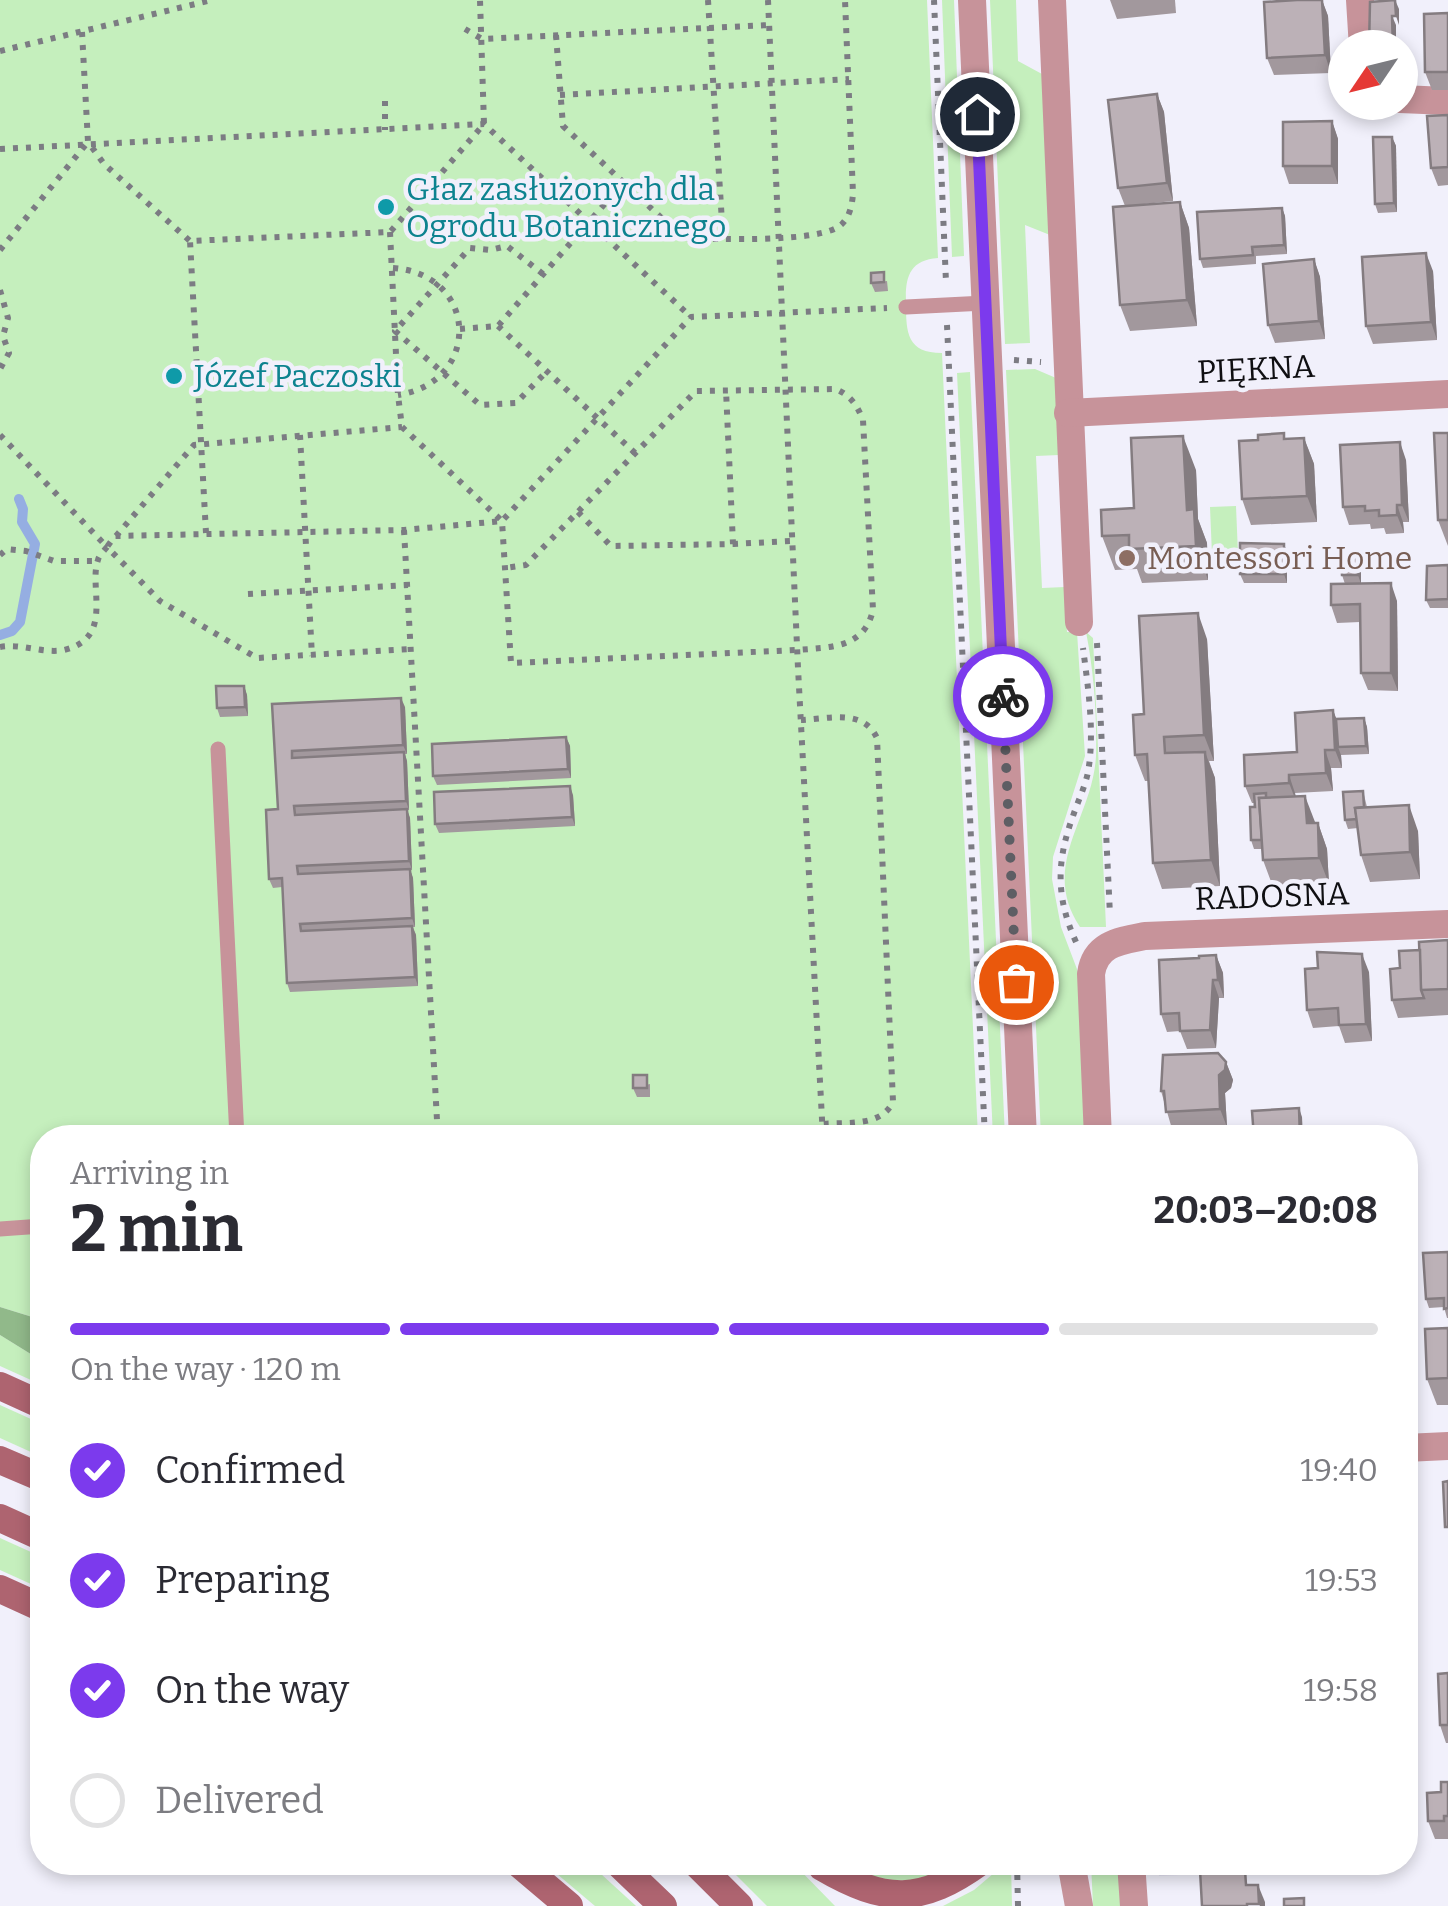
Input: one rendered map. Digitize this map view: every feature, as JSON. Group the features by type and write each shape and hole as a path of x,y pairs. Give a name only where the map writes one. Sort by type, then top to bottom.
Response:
{"main road":[{"path":"0,1386 30,1399"},
{"path":"0,1460 30,1473"},
{"path":"0,1518 30,1532"},
{"path":"0,1589 30,1603"},
{"path":"533,1875 570,1906"},
{"path":"631,1875 663,1906"},
{"path":"707,1875 739,1906"},
{"path":"829,1875 858,1906"},
{"path":"838,1875 858,1885 917,1894 950,1884 962,1875"}],"street":[{"path":"972,0 1022,1125"},
{"path":"1052,0 1078,622"},
{"path":"1360,0 1362,30"},
{"path":"1418,100 1448,102"},
{"name":"PIĘKNA","path":"1068,413 1448,394"},
{"name":"RADOSNA","path":"1096,962 1110,944 1145,936 1448,924"},
{"path":"1096,962 1098,1125"},
{"path":"1418,1447 1448,1446"},
{"path":"1059,1906 1068,1875"},
{"path":"1073,1875 1079,1906"},
{"path":"1133,1875 1134,1906"}],"lane":[{"path":"906,307 985,302"},
{"path":"218,749 236,1125"},
{"path":"0,1228 30,1227"}],"path":[{"path":"0,52 212,0"},
{"path":"480,0 484,124 390,232 402,428 502,521 511,663 842,646 863,634 873,610 863,420 858,406 836,389 696,390 526,565 505,568"},
{"path":"708,0 723,238"},
{"path":"768,0 797,650 822,1124 874,1120 890,1110 894,1102 877,738 872,728 854,718 801,720"},
{"path":"556,35 563,126 684,239 820,235 832,231 848,216 853,194 845,0"},
{"path":"934,0 984,1125"},
{"path":"466,29 482,39 769,25"},
{"path":"82,32 88,142 104,164 190,241 390,232"},
{"path":"560,95 849,80"},
{"path":"384,101 385,130"},
{"path":"0,149 484,124 691,317"},
{"path":"0,250 88,142"},
{"path":"460,329 498,326 624,183"},
{"path":"190,241 206,533"},
{"path":"396,331 474,246 490,250 513,248 543,274"},
{"path":"393,268 410,269 438,283 450,296 460,329 458,345 443,374 430,385 398,395"},
{"path":"0,290 8,318 3,336 9,353 0,370"},
{"path":"115,536 304,534 502,521 691,317 906,307"},
{"path":"498,326 635,453"},
{"path":"396,331 480,406 516,403 546,372"},
{"path":"1006,361 1036,360 1046,364"},
{"path":"726,390 733,544"},
{"path":"0,647 18,644 64,650 82,640 94,625 97,561 194,446 402,428"},
{"path":"300,434 312,656"},
{"path":"0,436 160,602 257,658 412,649"},
{"path":"578,512 611,546 792,541"},
{"path":"404,530 437,1125"},
{"path":"0,556 7,549 54,561 97,561"},
{"path":"248,594 408,584"},
{"path":"1078,622 1086,671 1090,756 1062,848 1058,880 1062,908 1096,962"},
{"path":"1018,1875 1018,1906"}],"green space":[{"path":"0,0 927,0 938,258 921,262 911,272 906,286 906,314 908,332 915,345 942,353 977,1125 30,1125 30,1316 0,1307"},
{"path":"942,0 954,0 964,256 952,257"},
{"path":"990,0 1016,0 1018,61 1042,74 1050,235 1025,225 1030,343 1005,344"},
{"path":"1035,369 1056,378 1059,455 1036,456 1042,588 1065,587 1067,632 1077,632 1085,756 1053,857 1052,879 1061,927 1080,977 1089,1125 1040,1125 1006,370"},
{"path":"970,372 1004,1125 992,1125 957,373"},
{"path":"1236,506 1238,554 1212,555 1210,507"},
{"path":"1086,632 1093,638 1106,927 1080,927 1065,883 1066,862 1093,779 1096,756"},
{"path":"0,1307 30,1316 30,1354 0,1335"},
{"path":"0,1335 30,1354 30,1380 0,1366"},
{"path":"0,1405 30,1419 30,1452 0,1438"},
{"path":"0,1538 30,1552 30,1584 0,1570"},
{"path":"558,1875 602,1875 636,1906 595,1906"},
{"path":"736,1875 805,1875 835,1906 767,1906"},
{"path":"870,1875 938,1875 904,1881"},
{"path":"992,1875 1011,1875 1012,1906 943,1906 974,1890"},
{"path":"1092,1875 1125,1875 1126,1906 1093,1906"}],"building":[{"path":"1322,0 1325,55 1267,58 1264,2"},
{"path":"1395,0 1392,30 1369,30 1370,2"},
{"path":"1448,13 1448,72 1425,72 1424,14"},
{"path":"1157,94 1167,183 1118,188 1108,100"},
{"path":"1448,115 1448,167 1431,168 1427,116"},
{"path":"1332,121 1332,166 1283,166 1283,122"},
{"path":"1373,137 1392,137 1394,203 1375,204"},
{"path":"1180,202 1187,300 1120,305 1113,207"},
{"path":"1282,208 1284,245 1252,247 1253,255 1200,259 1197,212"},
{"path":"1426,253 1431,322 1366,326 1362,257"},
{"path":"1314,259 1319,321 1268,325 1263,264"},
{"path":"884,272 884,282 871,283 871,273"},
{"path":"1284,433 1284,439 1304,438 1307,496 1242,499 1239,441"},
{"path":"1434,433 1448,433 1448,520 1438,520"},
{"path":"1183,436 1187,510 1194,509 1196,546 1129,549 1129,535 1102,536 1101,510 1134,508 1131,438"},
{"path":"1400,442 1402,505 1397,505 1397,515 1379,516 1379,510 1365,511 1365,506 1343,507 1340,445"},
{"path":"1240,543 1284,544 1284,574 1240,574"},
{"path":"1341,556 1357,556 1358,575 1342,575"},
{"path":"1448,565 1448,599 1426,600 1427,566"},
{"path":"1391,583 1391,673 1361,673 1360,604 1331,605 1331,584"},
{"path":"1198,613 1204,735 1164,737 1165,753 1205,752 1211,860 1153,863 1147,754 1135,755 1133,715 1144,714 1139,616"},
{"path":"216,686 244,686 245,707 217,708"},
{"path":"401,698 403,745 292,751 292,758 404,752 406,801 294,806 295,815 407,809 409,861 297,866 298,874 410,869 412,918 300,924 301,931 412,926 415,977 287,983 282,878 269,879 266,810 278,809 272,704"},
{"path":"1333,710 1335,750 1325,750 1326,773 1289,775 1289,783 1245,786 1244,755 1297,752 1295,713"},
{"path":"1364,718 1366,746 1338,747 1336,719"},
{"path":"566,737 568,769 433,776 432,744"},
{"path":"570,786 572,817 435,824 434,792"},
{"path":"1363,791 1364,807 1355,808 1357,819 1345,820 1343,792"},
{"path":"1266,793 1266,798 1259,798 1262,840 1251,840 1250,807 1255,807 1254,794"},
{"path":"1305,796 1307,823 1318,823 1319,858 1263,860 1259,798"},
{"path":"1409,805 1410,852 1361,855 1355,808"},
{"path":"1448,940 1448,989 1421,990 1419,942"},
{"path":"1420,950 1424,998 1392,1000 1390,969 1400,968 1399,951"},
{"path":"1317,952 1362,954 1366,1024 1339,1025 1338,1008 1307,1010 1305,969 1318,968"},
{"path":"1216,955 1218,980 1213,980 1210,1030 1180,1031 1179,1013 1161,1014 1159,960"},
{"path":"1218,1053 1226,1062 1219,1075 1220,1109 1166,1112 1161,1091 1163,1055"},
{"path":"633,1075 647,1075 647,1088 633,1088"},
{"path":"1299,1108 1300,1125 1253,1125 1252,1111"},
{"path":"1448,1252 1448,1308 1444,1309 1444,1298 1426,1299 1423,1253"},
{"path":"1448,1328 1448,1378 1427,1379 1425,1329"},
{"path":"1448,1481 1448,1527 1445,1527 1443,1482"},
{"path":"1448,1673 1448,1725 1440,1725 1438,1674"},
{"path":"1441,1782 1448,1782 1448,1816 1444,1816 1444,1821 1428,1821 1427,1793 1441,1792"},
{"path":"1200,1875 1245,1875 1246,1885 1258,1885 1259,1904 1202,1906"},
{"path":"1304,1898 1304,1906 1284,1906 1284,1899"}],"waterway":[{"path":"0,635 12,631 20,622 35,544 22,522 19,499"}],"way so far":[{"path":"1003,696 1016,982"}],"place":[{"name":"Głaz zasłużonych dla Ogrodu Botanicznego","path":"386,207"},
{"name":"Józef Paczoski","path":"174,376"},
{"name":"Montessori Home","path":"1127,558"}],"route":[{"path":"977,114 1003,696"}]}
